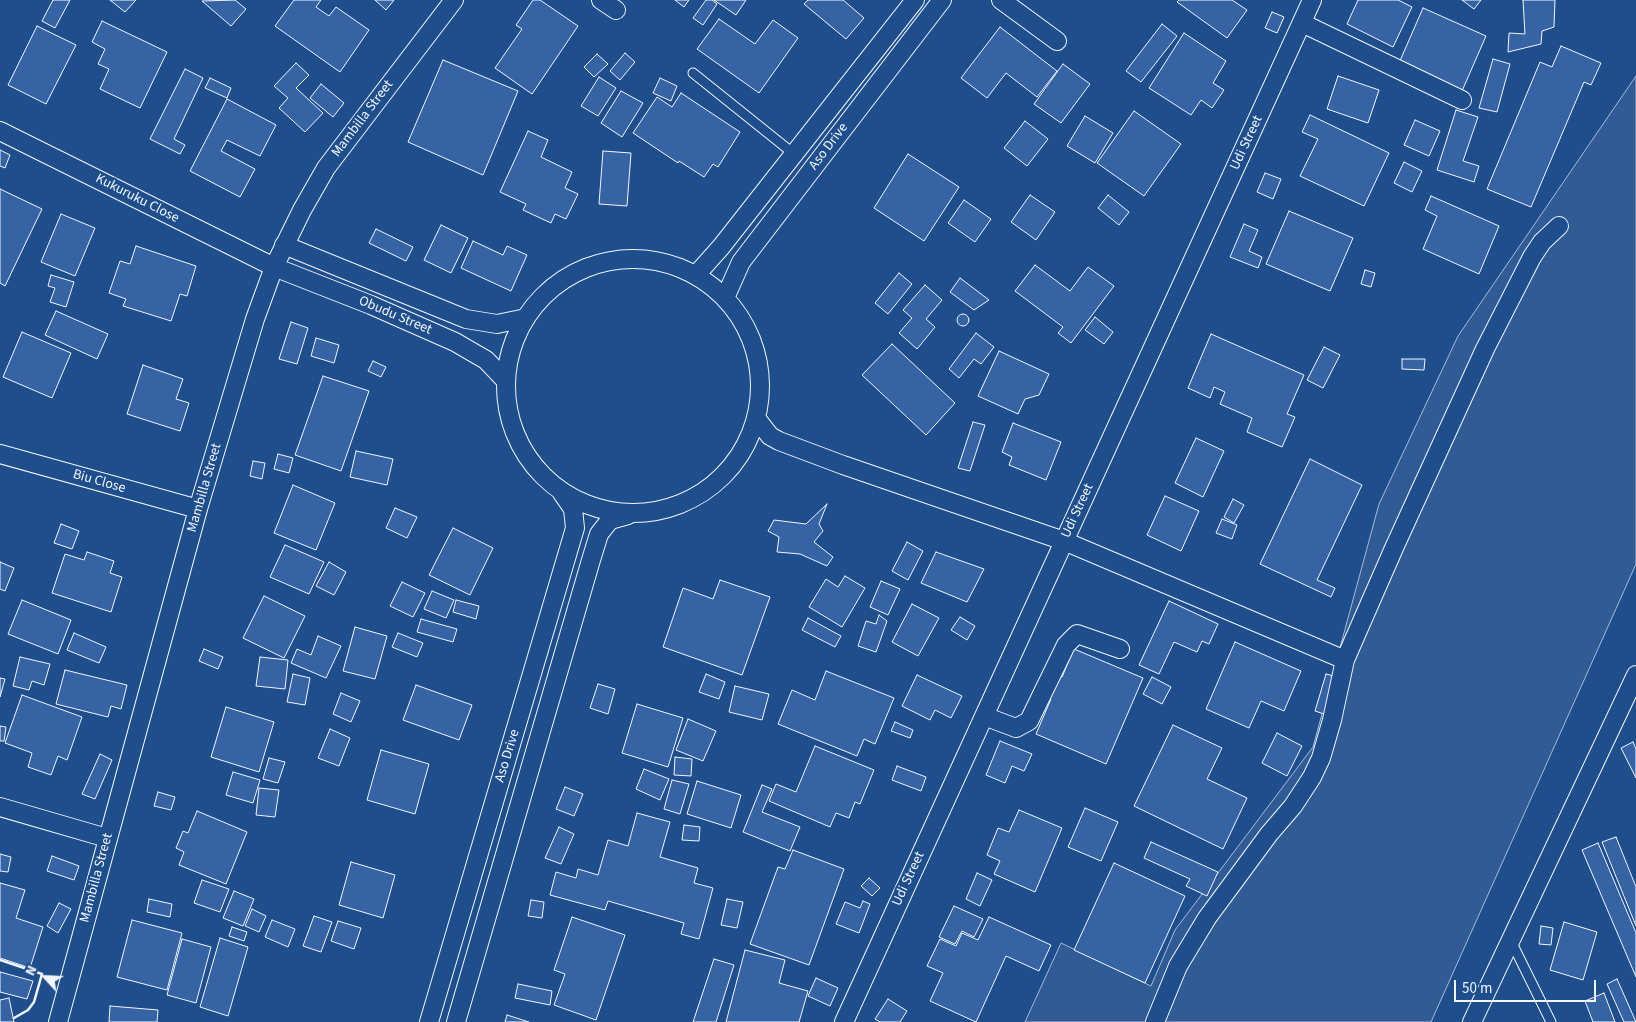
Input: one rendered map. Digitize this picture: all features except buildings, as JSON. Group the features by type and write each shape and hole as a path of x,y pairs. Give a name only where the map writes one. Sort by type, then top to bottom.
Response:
{"street":[{"path":"601,0 616,10"},
{"name":"Aso Drive","path":"696,275 710,260 914,0"},
{"name":"Aso Drive","path":"725,298 741,262 942,0"},
{"path":"1002,0 1057,41"},
{"name":"Udi Street","path":"844,1022 1312,0"},
{"name":"Mambilla Street","path":"58,1022 198,510 256,319 274,267 326,168 446,3"},
{"path":"1302,23 1462,100"},
{"name":"Kukuruku Close","path":"0,131 274,267"},
{"path":"1156,1022 1178,966 1207,918 1269,834 1293,806 1312,777 1321,758 1332,720 1345,660 1394,548 1485,349 1532,257 1542,242 1559,226"},
{"name":"Obudu Street","path":"284,245 466,319 498,324 526,318"},
{"path":"621,259 647,259 672,264 696,275 725,298 748,331 757,356 760,381 756,418 752,432 740,456 724,476 704,492 680,505 656,512 630,514 598,509 582,504 561,492 541,475 526,455 514,432 507,406 506,381 510,355 526,318 550,290 572,274 596,264 621,259"},
{"name":"Obudu Street","path":"274,267 371,305 455,342 486,360 506,381"},
{"path":"756,418 770,436 779,441 843,466 1064,541 1345,660"},
{"name":"Biu Close","path":"0,454 198,510"},
{"name":"Aso Drive","path":"429,1022 575,528 573,509 561,492"},
{"name":"Aso Drive","path":"456,1022 599,534 610,520 630,514"},
{"path":"984,716 1016,728 1029,722 1066,645 1077,634 1120,649"},
{"path":"1472,1022 1636,675"},
{"path":"0,807 107,838"}],"lane":[{"path":"693,73 794,154"},
{"path":"1510,940 1551,1022"}],"shaded area":[{"path":"1636,76 1636,564 1431,1022 1025,1022 1061,943 1151,986 1175,930 1313,747 1379,504 1458,336"}],"wall":[{"path":"0,960 42,974 34,1002 28,1010 14,1018"}]}
